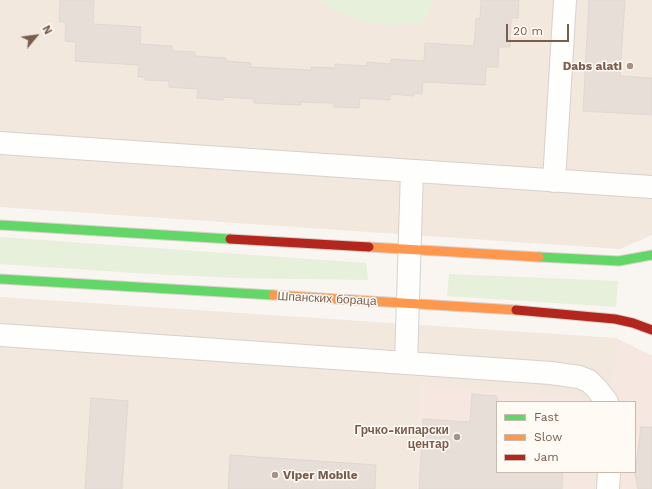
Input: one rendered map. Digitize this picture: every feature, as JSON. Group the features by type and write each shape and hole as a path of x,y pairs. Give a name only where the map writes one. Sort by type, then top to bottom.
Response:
{"street":[{"path":"554,181 565,0"},
{"path":"0,143 652,187"},
{"path":"406,363 412,172"},
{"path":"0,225 619,261 652,255"},
{"name":"Шпанских бораца","path":"0,279 534,311 614,319 633,323 652,330"},
{"path":"0,335 551,373 579,377 589,381 601,393 606,401"},
{"path":"608,489 609,473"}],"shaded area":[{"path":"0,0 652,0 652,235 620,249 0,207"},
{"path":"0,297 616,338 652,356 652,489 0,489"},
{"path":"616,338 652,356 652,489 606,489 607,473 636,473 636,401 612,401"},
{"name":"Грчко-кипарски центар","path":"419,385 597,399 597,401 496,401 496,473 593,473 592,489 416,489"}],"green space":[{"path":"318,0 433,0 431,8 421,23 395,25 362,22 334,10"},
{"path":"0,237 366,263 368,280 232,278 0,264"},
{"path":"449,274 618,281 616,307 447,296"}],"building":[{"path":"60,0 94,0 93,24 141,27 140,44 172,46 172,51 195,52 195,56 226,58 226,61 251,63 250,67 311,70 311,67 335,68 335,64 367,66 367,62 390,64 391,59 424,61 425,43 474,46 476,19 480,19 481,0 519,0 518,18 511,18 510,47 499,47 498,67 486,67 485,85 423,82 422,94 414,93 414,96 390,94 390,100 360,98 359,108 334,107 334,103 301,102 301,105 254,103 254,99 224,97 223,100 197,98 198,89 169,87 169,81 145,80 145,77 138,77 139,65 75,61 76,42 65,41 66,22 59,22"},
{"path":"589,0 625,0 620,76 652,78 652,115 583,111"},
{"name":"Грчко-кипарски центар","path":"472,394 497,396 496,473 563,473 562,489 419,489 423,419 470,422"},
{"path":"91,398 128,401 122,489 85,489"},
{"path":"641,427 652,427 652,489 638,489 635,474"},
{"name":"Viper Mobile","path":"230,455 376,465 375,489 228,489"}],"traffic: fast":[{"path":"0,225 230,239"},
{"path":"539,257 619,261 652,255"},
{"path":"0,279 273,295"}],"traffic: slow":[{"path":"369,247 539,257"},
{"path":"273,295 516,310"}],"traffic: jam":[{"path":"230,239 369,247"},
{"path":"516,310 615,319 633,323 652,330"}],"place":[{"name":"Dabs alati","path":"630,66"},
{"name":"Грчко-кипарски центар","path":"457,437"},
{"name":"Viper Mobile","path":"275,475"}]}
